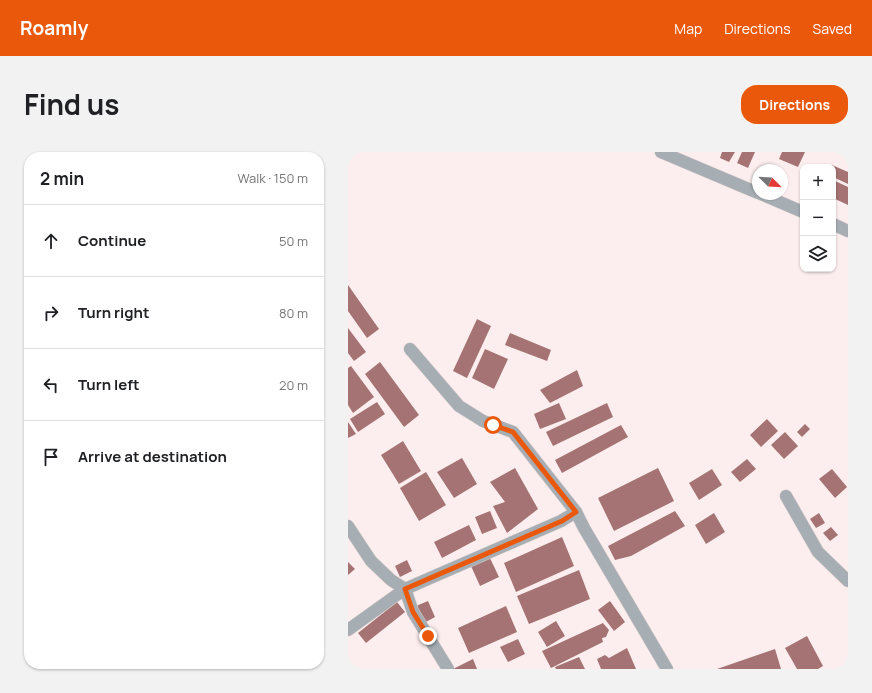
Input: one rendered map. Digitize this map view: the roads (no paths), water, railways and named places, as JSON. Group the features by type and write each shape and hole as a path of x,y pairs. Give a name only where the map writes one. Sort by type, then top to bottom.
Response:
{"street":[{"path":"661,152 752,190"},
{"path":"775,200 800,211"},
{"path":"836,225 848,231"},
{"path":"410,349 459,406 483,421 513,432 576,512 667,669"},
{"path":"786,496 818,552 848,581"},
{"path":"348,630 405,589 562,521 576,512"},
{"path":"348,526 371,561 391,580 405,589 413,612 448,669"}]}
